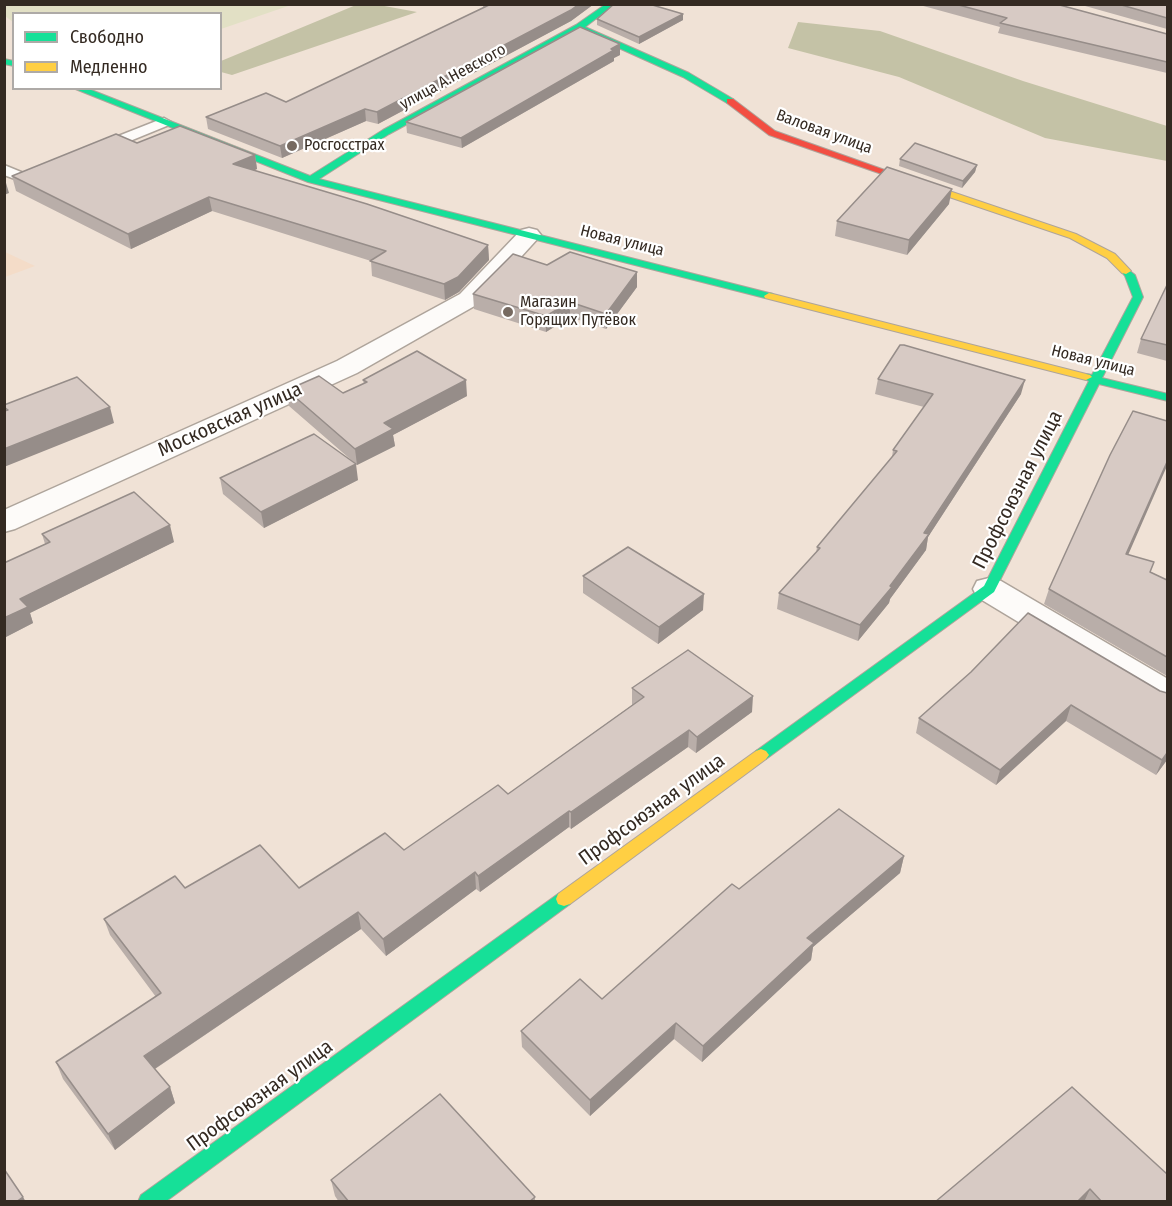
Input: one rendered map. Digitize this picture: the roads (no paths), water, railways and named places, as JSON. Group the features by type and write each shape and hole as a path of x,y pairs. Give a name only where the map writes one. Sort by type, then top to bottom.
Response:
{"street":[{"name":"улица А.Невского","path":"311,180 386,132 579,27 612,4"},
{"name":"Валовая улица","path":"579,27 686,75 725,97 772,134 1073,237 1111,256 1130,275 1138,297 1096,379"},
{"name":"Новая улица","path":"82,90 311,180 1167,398"},
{"name":"Московская улица","path":"4,522 347,367 469,299 529,235"},
{"name":"Профсоюзная улица","path":"148,1202 989,589 1096,379"},
{"path":"989,589 1167,696"}],"lane":[{"path":"80,157 164,122"},
{"path":"4,169 26,179 58,165"}],"place":[{"name":"Росгосстрах","path":"292,146"},
{"name":"Магазин Горящих Путёвок","path":"508,312"}]}
